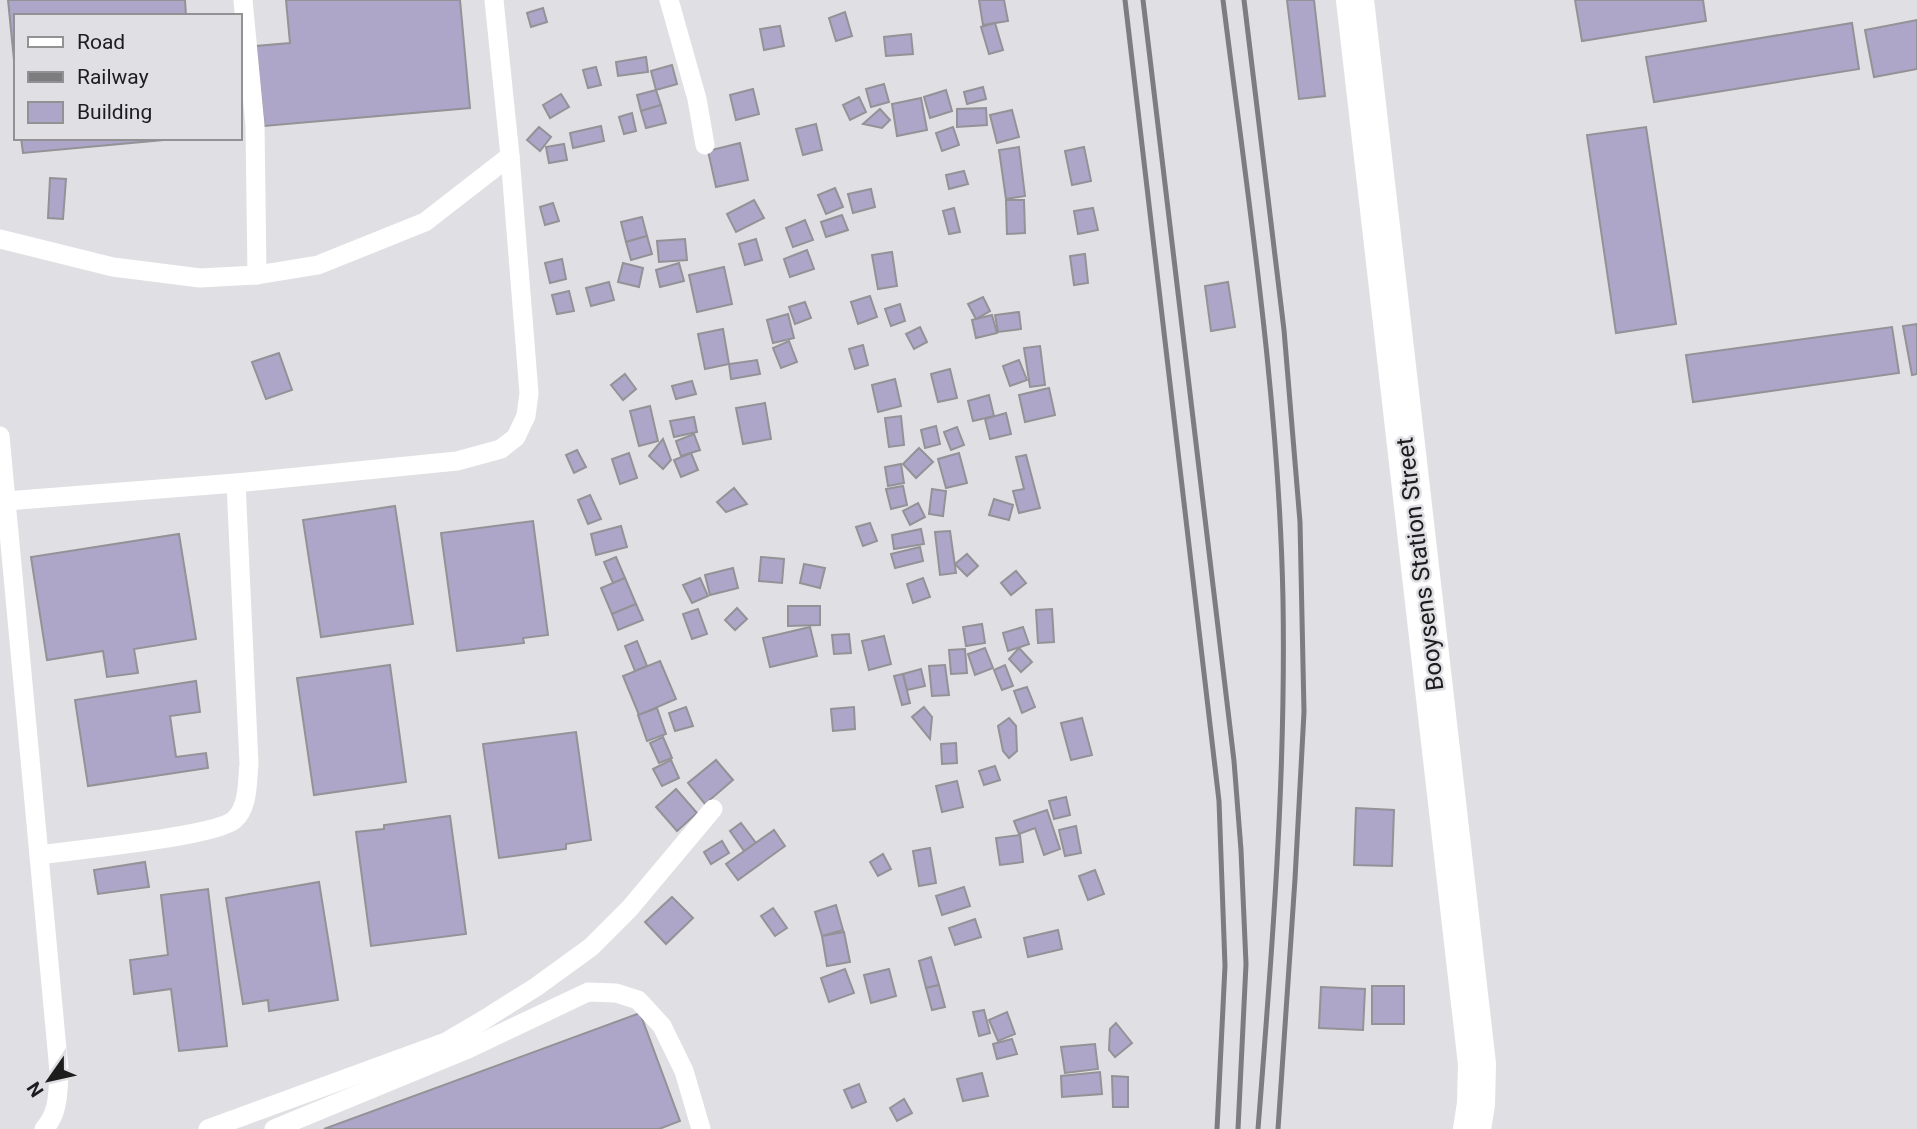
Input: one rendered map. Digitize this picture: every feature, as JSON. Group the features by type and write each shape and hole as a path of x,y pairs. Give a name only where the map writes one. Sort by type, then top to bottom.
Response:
{"street":[{"name":"Booysens Station Street","path":"1355,0 1475,1052 1476,1104 1472,1129"}],"lane":[{"path":"243,0 255,125 257,275"},
{"path":"6,501 236,483 457,461 501,449 516,437 526,416 529,393 494,0"},
{"path":"669,0 697,99 705,145"},
{"path":"0,239 113,267 200,278 257,275 318,265 425,222 510,156"},
{"path":"0,436 59,1071 57,1101 51,1122 44,1129"},
{"path":"39,855 220,827 235,819 246,800 249,764 236,483"},
{"path":"208,1129 446,1042 536,987 591,947 630,908 713,809"},
{"path":"274,1129 468,1049 588,992 616,993 638,1000 662,1026 684,1071 701,1129"}],"building":[{"path":"8,0 185,0 186,14 14,14 14,60"},
{"path":"286,0 460,0 470,108 264,126 256,46 290,43"},
{"path":"979,0 1004,0 1008,21 983,25"},
{"path":"1287,0 1314,0 1325,96 1299,99"},
{"path":"1575,0 1703,0 1706,21 1582,41"},
{"path":"543,8 547,22 531,27 527,13"},
{"path":"845,12 852,36 836,41 829,18"},
{"path":"1917,20 1917,69 1874,77 1865,30"},
{"path":"995,23 1003,50 989,54 981,27"},
{"path":"1852,23 1859,69 1654,102 1646,57"},
{"path":"780,26 784,46 764,50 760,29"},
{"path":"911,34 913,54 886,56 884,37"},
{"path":"646,57 648,72 618,76 616,62"},
{"path":"672,65 677,84 656,90 651,71"},
{"path":"596,67 601,85 588,88 583,70"},
{"path":"884,84 889,102 871,107 866,89"},
{"path":"983,87 986,99 967,104 964,92"},
{"path":"753,89 759,114 736,120 730,95"},
{"path":"656,90 661,105 641,111 637,95"},
{"path":"946,90 952,111 930,118 924,97"},
{"path":"561,94 569,107 550,118 543,105"},
{"path":"859,97 866,112 850,120 843,105"},
{"path":"921,98 927,130 897,136 892,104"},
{"path":"661,105 666,123 646,128 641,111"},
{"path":"986,108 987,125 957,127 957,109"},
{"path":"880,109 890,120 882,128 863,124"},
{"path":"1012,110 1019,137 997,143 990,115"},
{"path":"632,113 636,131 624,134 619,117"},
{"path":"816,124 822,150 803,155 796,129"},
{"path":"601,126 604,141 573,148 570,133"},
{"path":"539,127 551,137 540,151 527,140"},
{"path":"953,127 959,145 942,151 936,133"},
{"path":"1646,127 1676,324 1616,333 1587,135"},
{"path":"21,140 163,140 23,153"},
{"path":"740,143 748,180 716,187 708,151"},
{"path":"564,144 567,160 549,163 546,147"},
{"path":"1019,147 1025,196 1006,199 999,150"},
{"path":"1084,147 1091,181 1072,185 1065,151"},
{"path":"964,171 968,184 949,189 946,175"},
{"path":"50,178 66,179 63,219 48,218"},
{"path":"835,188 843,207 826,214 818,195"},
{"path":"871,189 875,207 853,213 848,194"},
{"path":"754,200 764,218 736,232 727,214"},
{"path":"1006,200 1024,200 1025,233 1007,234"},
{"path":"553,203 559,221 545,225 540,207"},
{"path":"954,208 960,232 949,234 943,211"},
{"path":"1093,208 1098,230 1078,234 1074,211"},
{"path":"842,215 848,230 826,237 821,222"},
{"path":"642,217 647,236 626,242 621,222"},
{"path":"805,220 813,240 793,247 786,228"},
{"path":"647,236 652,254 631,260 626,242"},
{"path":"685,239 687,260 659,262 657,241"},
{"path":"756,239 762,260 745,265 739,244"},
{"path":"807,250 814,269 790,277 784,259"},
{"path":"892,252 897,286 878,289 872,255"},
{"path":"1085,254 1088,283 1074,285 1070,256"},
{"path":"562,259 566,279 550,283 545,263"},
{"path":"623,263 643,268 639,287 618,282"},
{"path":"679,263 684,281 660,287 656,270"},
{"path":"724,267 732,304 697,312 689,275"},
{"path":"609,282 614,300 591,306 586,288"},
{"path":"1228,282 1235,327 1211,331 1205,286"},
{"path":"569,291 574,311 557,314 552,295"},
{"path":"870,296 877,317 858,324 851,302"},
{"path":"983,297 990,311 976,319 968,304"},
{"path":"805,302 811,318 795,324 789,307"},
{"path":"900,304 905,321 891,326 885,309"},
{"path":"1019,312 1021,329 998,332 995,315"},
{"path":"788,314 794,338 773,343 767,320"},
{"path":"992,315 997,333 976,338 972,320"},
{"path":"1917,324 1917,374 1912,375 1903,326"},
{"path":"920,327 927,342 914,349 906,334"},
{"path":"1892,327 1899,373 1693,402 1686,355"},
{"path":"723,329 729,364 705,369 698,334"},
{"path":"789,341 797,362 781,368 773,348"},
{"path":"863,345 868,365 855,369 849,349"},
{"path":"1040,346 1045,385 1030,387 1024,348"},
{"path":"279,353 292,390 266,399 252,362"},
{"path":"757,360 760,374 731,379 729,364"},
{"path":"1019,360 1027,380 1010,386 1003,366"},
{"path":"950,369 957,398 938,402 931,374"},
{"path":"625,374 636,389 623,400 611,385"},
{"path":"895,379 901,406 878,412 872,385"},
{"path":"692,381 696,394 676,399 672,386"},
{"path":"1049,388 1055,415 1025,422 1019,395"},
{"path":"989,395 994,416 973,421 968,401"},
{"path":"765,403 771,439 743,444 736,408"},
{"path":"650,406 658,441 639,446 630,411"},
{"path":"1006,413 1011,434 990,439 985,419"},
{"path":"901,416 904,445 889,447 885,418"},
{"path":"694,417 697,432 674,437 670,421"},
{"path":"936,426 940,444 925,448 921,430"},
{"path":"957,427 964,445 951,450 944,432"},
{"path":"694,434 700,450 681,456 676,441"},
{"path":"663,439 671,460 663,469 649,456"},
{"path":"919,448 933,462 916,478 903,464"},
{"path":"577,450 586,467 574,473 566,455"},
{"path":"629,453 637,478 620,484 612,459"},
{"path":"691,453 698,470 681,477 674,460"},
{"path":"959,453 967,483 946,488 938,459"},
{"path":"1026,455 1040,508 1019,513 1013,491 1024,489 1016,457"},
{"path":"901,464 904,483 888,486 885,467"},
{"path":"903,486 907,505 891,509 886,489"},
{"path":"734,488 747,504 726,512 717,502"},
{"path":"932,489 946,491 943,516 929,514"},
{"path":"590,495 601,519 588,524 578,500"},
{"path":"994,499 1013,505 1009,520 989,515"},
{"path":"918,503 925,517 910,525 903,511"},
{"path":"395,506 413,624 321,637 303,520"},
{"path":"533,521 548,635 523,638 524,643 457,651 441,533"},
{"path":"870,523 877,541 863,546 856,527"},
{"path":"621,526 627,547 596,555 591,534"},
{"path":"921,529 924,544 894,549 892,535"},
{"path":"950,531 956,573 940,575 935,532"},
{"path":"179,534 196,639 134,649 138,673 107,677 103,651 47,660 31,557"},
{"path":"920,547 923,561 895,568 891,554"},
{"path":"967,554 978,566 967,576 955,564"},
{"path":"616,557 625,578 613,583 604,562"},
{"path":"761,557 784,559 782,583 759,581"},
{"path":"804,564 825,568 820,588 800,583"},
{"path":"733,568 738,588 710,595 705,575"},
{"path":"1016,571 1026,583 1011,595 1001,583"},
{"path":"625,578 636,604 612,614 601,588"},
{"path":"700,578 708,596 692,603 683,585"},
{"path":"923,578 930,597 913,603 907,584"},
{"path":"636,604 643,620 618,630 612,614"},
{"path":"788,606 820,606 820,625 788,626"},
{"path":"737,608 747,619 735,630 725,620"},
{"path":"698,609 707,634 692,639 683,614"},
{"path":"1052,609 1054,642 1038,643 1036,610"},
{"path":"982,624 985,643 966,646 963,627"},
{"path":"810,627 817,656 770,667 763,638"},
{"path":"1023,627 1029,644 1008,651 1003,633"},
{"path":"849,634 851,653 834,654 832,635"},
{"path":"884,636 891,664 869,670 862,641"},
{"path":"637,641 647,666 635,671 625,646"},
{"path":"985,648 993,668 975,675 968,654"},
{"path":"1019,648 1032,662 1021,672 1009,659"},
{"path":"965,649 967,673 951,674 949,650"},
{"path":"660,661 676,699 639,715 623,676"},
{"path":"390,665 406,782 314,795 297,678"},
{"path":"945,665 949,695 932,696 929,666"},
{"path":"1005,665 1013,686 1002,690 994,670"},
{"path":"921,669 925,686 907,690 903,674"},
{"path":"903,674 910,703 902,705 894,676"},
{"path":"196,681 200,712 170,716 176,757 206,753 208,768 88,786 75,700"},
{"path":"1027,687 1035,707 1022,713 1014,691"},
{"path":"686,707 693,726 675,731 669,713"},
{"path":"854,707 855,729 833,731 831,709"},
{"path":"924,707 932,717 930,739 912,717"},
{"path":"657,708 666,734 647,741 638,715"},
{"path":"1009,718 1016,726 1017,751 1009,758 1003,751 998,726"},
{"path":"1082,718 1092,755 1071,760 1061,723"},
{"path":"576,732 591,840 566,844 566,849 499,858 483,744"},
{"path":"663,737 672,758 659,763 650,743"},
{"path":"956,743 957,763 942,764 941,744"},
{"path":"671,760 679,778 662,786 653,769"},
{"path":"716,760 733,780 705,804 688,783"},
{"path":"995,766 1000,780 984,785 979,771"},
{"path":"957,781 963,807 942,812 936,786"},
{"path":"676,789 697,813 677,831 656,807"},
{"path":"1066,797 1070,815 1054,819 1049,801"},
{"path":"1356,808 1394,810 1392,866 1354,865"},
{"path":"1047,810 1060,849 1044,855 1035,828 1019,834 1014,821"},
{"path":"450,816 466,934 371,946 356,832 384,829 384,825"},
{"path":"741,823 756,843 744,851 730,831"},
{"path":"1076,826 1081,853 1065,856 1059,830"},
{"path":"774,830 785,846 738,880 726,864"},
{"path":"1020,835 1023,862 1000,865 996,838"},
{"path":"722,841 729,853 711,864 704,852"},
{"path":"930,848 936,883 919,886 913,851"},
{"path":"883,854 891,869 878,876 870,862"},
{"path":"145,862 149,887 98,894 94,870"},
{"path":"1095,870 1104,894 1088,900 1079,876"},
{"path":"319,882 338,1000 269,1011 268,1000 243,1004 226,898"},
{"path":"964,887 970,906 942,915 936,896"},
{"path":"208,889 227,1046 179,1051 171,989 134,994 130,960 168,955 161,895"},
{"path":"672,897 693,918 666,944 645,922"},
{"path":"836,905 843,930 822,936 815,912"},
{"path":"773,908 787,928 775,936 761,916"},
{"path":"975,919 981,937 955,945 949,928"},
{"path":"1058,930 1062,949 1028,957 1024,938"},
{"path":"844,932 850,962 827,966 822,936"},
{"path":"931,957 939,985 926,988 919,961"},
{"path":"845,969 854,993 829,1002 821,978"},
{"path":"889,969 896,996 871,1003 864,975"},
{"path":"939,985 945,1007 932,1010 926,988"},
{"path":"1372,986 1404,986 1404,1024 1372,1024"},
{"path":"1321,987 1365,989 1363,1030 1319,1028"},
{"path":"984,1010 990,1033 979,1036 973,1012"},
{"path":"1007,1012 1015,1034 998,1041 989,1020"},
{"path":"640,1013 680,1121 659,1129 324,1129"},
{"path":"1116,1023 1132,1043 1115,1057 1109,1050 1110,1029"},
{"path":"1012,1039 1017,1054 997,1059 993,1044"},
{"path":"1095,1044 1098,1069 1065,1073 1061,1047"},
{"path":"1100,1072 1102,1094 1062,1097 1061,1076"},
{"path":"982,1073 988,1096 963,1101 957,1079"},
{"path":"1112,1076 1128,1077 1128,1107 1113,1107"},
{"path":"859,1084 866,1102 852,1108 844,1090"},
{"path":"904,1099 912,1113 897,1121 890,1108"}],"railway":[{"path":"1125,0 1219,801 1225,966 1217,1129"},
{"path":"1143,0 1234,761 1246,964 1238,1129"},
{"path":"1223,0 1269,374 1283,600 1280,799 1258,1129"},
{"path":"1244,0 1284,330 1300,522 1304,712 1278,1129"}]}
